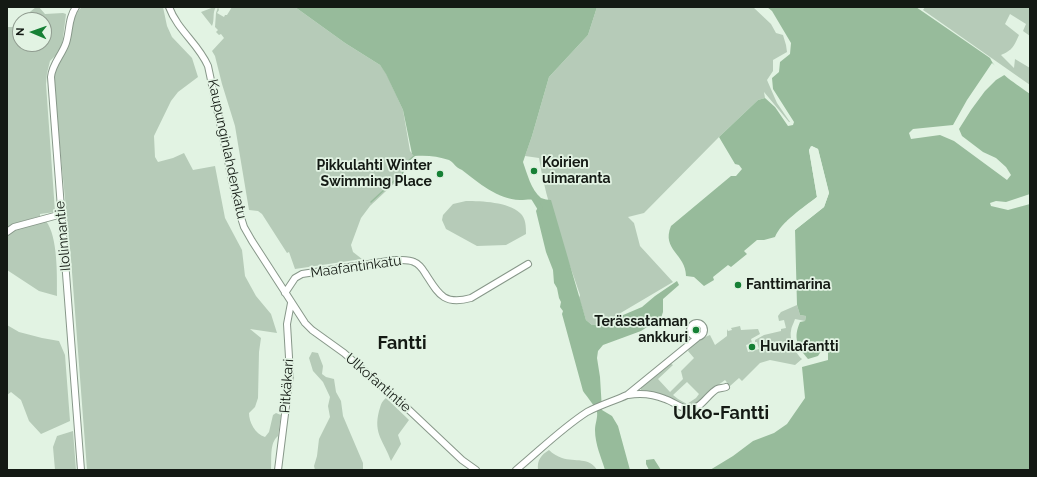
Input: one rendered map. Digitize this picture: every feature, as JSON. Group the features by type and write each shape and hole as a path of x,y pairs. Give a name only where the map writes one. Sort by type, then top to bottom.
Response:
{"street":[{"name":"Ilolinnantie","path":"76,7 71,16 65,47 53,68 51,77 81,470"},
{"name":"Kaupunginlahdenkatu","path":"169,7 178,26 199,50 208,66 240,217 252,241 285,293"},
{"path":"7,232 14,227 62,214"},
{"name":"Maafantinkatu","path":"285,293 295,278 302,274 396,260 406,260 413,261 421,267 438,294 448,300 462,300 471,298 528,264"},
{"name":"Ulkofantintie","path":"285,293 302,319 312,330 344,353 408,409 462,460 476,470"},
{"name":"Pitkäkari","path":"278,470 290,374 287,328 291,303"},
{"path":"627,395 684,348 702,336 704,332 702,325 698,323 693,324 690,328 684,348"},
{"path":"690,332 697,338"},
{"path":"516,470 577,419 589,411 627,395 639,393 665,399 682,408 694,409 718,389 726,387"}],"shaded area":[{"path":"36,7 39,7 43,12 30,12"},
{"path":"82,7 163,7 167,26 172,37 192,58 198,77 178,92 171,101 154,136 155,157 158,162 184,153 193,170 215,166 225,218 242,250 245,276 256,296 271,314 277,333 250,329 261,338 259,352 258,398 255,407 249,413 253,427 258,433 265,437 269,432 273,415 276,413 281,415 278,436 272,447 271,470 87,470 71,259 53,77 56,68 69,45 74,19"},
{"path":"216,7 212,26 201,12"},
{"path":"218,7 219,10 217,13 224,17 232,7 295,7 345,43 380,65 386,73 403,110 410,151 414,156 407,162 401,177 370,206 361,218 351,245 353,252 362,259 295,269 289,252 287,253 262,214 258,211 249,210 235,126 215,56 212,51 224,38 221,34 219,35 216,32 218,30 215,27 216,13"},
{"path":"295,7 597,7 588,35 549,77 523,162 535,191 541,198 551,200 586,320 592,325 602,324 642,307 677,281 679,285 663,299 663,312 661,318 641,331 603,345 598,351 597,358 602,410 612,416 618,426 630,470 605,470 598,450 595,435 597,412 583,391 562,314 563,311 560,307 561,302 554,283 553,270 546,252 536,211 538,207 536,200 520,200 504,197 489,190 457,168 449,160 432,156 414,156 412,154 403,110 386,74 380,65 345,43"},
{"path":"597,7 753,7 771,24 776,33 783,35 787,52 773,60 773,71 767,80 777,103 790,122 764,92 765,98 758,100 719,137 644,213 628,217 634,223 640,246 673,282 602,324 592,325 586,320 579,298 580,295 556,227 546,193 539,158 525,156 549,77 588,35"},
{"path":"767,7 916,7 990,58 1002,73 1030,94 1030,194 1006,202 996,201 990,203 991,206 1008,210 1030,204 1030,470 710,470 733,456 753,441 774,433 787,424 805,398 802,367 828,360 828,348 823,348 818,356 808,359 797,342 797,333 800,322 805,321 806,316 800,315 797,305 795,230 824,207 829,193 818,149 812,146 809,150 817,197 787,220 775,237 757,240 744,251 747,254 731,267 728,265 713,277 714,280 704,286 694,277 686,276 682,262 671,247 669,241 671,226 731,176 736,176 742,169 739,165 735,164 719,137 758,100 765,98 775,107 788,126 793,125 794,122 773,89 772,78 779,72 780,62 790,54 791,43 772,11"},
{"path":"925,7 1030,7 1030,36 1023,31 1026,24 1010,14 1005,24 1019,35 1013,47 1001,55 1014,68 1015,59 1030,68 1030,85 923,10"},
{"path":"52,14 66,14 62,46 50,61 46,84 55,212 40,214 40,216 13,224 7,228 7,27 12,27 12,52 52,52"},
{"path":"466,201 502,204 515,209 523,217 526,234 506,245 477,246 446,229 442,220 443,215 453,204"},
{"path":"46,221 50,228 55,246 57,296 39,291 7,270 7,236 15,229"},
{"path":"797,305 800,315 806,316 805,321 795,319 791,330 791,338 797,354 802,359 795,365 770,360 760,363 742,381 739,378 730,386 725,380 693,406 681,406 667,396 641,390 641,388 670,363 673,365 658,379 670,392 683,379 681,371 694,358 688,351 693,345 700,339 710,335 715,345 727,336 727,329 728,331 732,330 731,328 740,326 741,330 758,329 760,334 751,339 752,343 746,345 748,352 759,349 755,340 764,335 781,331 781,329 786,328 784,320 779,321 778,316 781,312","holes":["687,382 699,394 687,404 673,395"]},
{"path":"7,325 19,332 59,341 65,355 70,421 41,434 29,421 21,400 11,392 7,395"},
{"path":"312,352 318,353 323,366 322,374 326,377 334,379 336,392 341,401 343,416 363,463 363,470 315,470 314,466 319,439 330,417 328,406 330,397 323,382 313,371 309,358"},
{"path":"386,398 409,420 398,435 401,444 391,461 378,432 377,426 380,407"},
{"path":"73,431 76,470 55,470 53,447 57,436"},
{"path":"549,450 562,458 590,463 597,470 538,470 540,458"},
{"path":"654,459 661,470 649,470 646,460"}],"pier":[{"path":"992,63 1006,74 996,80 985,91 959,129 962,136 983,152 996,158 1006,167 1011,175 1007,180 954,141 940,135 911,139 909,133 913,129 953,125 967,100"},
{"path":"811,146 818,149 829,193 824,207 795,230 794,228 823,205 826,193 816,150 812,149 811,151 819,197 788,223 787,221 817,197 809,150"}],"waterway":[{"path":"371,202 395,180 401,177 407,162 414,156"},
{"path":"532,195 540,208"}],"place":[{"name":"Koirien uimaranta","path":"534,171"},
{"name":"Pikkulahti Winter Swimming Place","path":"440,174"},
{"name":"Fanttimarina","path":"738,285"},
{"name":"Terässataman ankkuri","path":"696,330"},
{"name":"Huvilafantti","path":"752,347"}],"district":[{"name":"Fantti","path":"402,344"},
{"name":"Ulko-Fantti","path":"721,414"}]}
